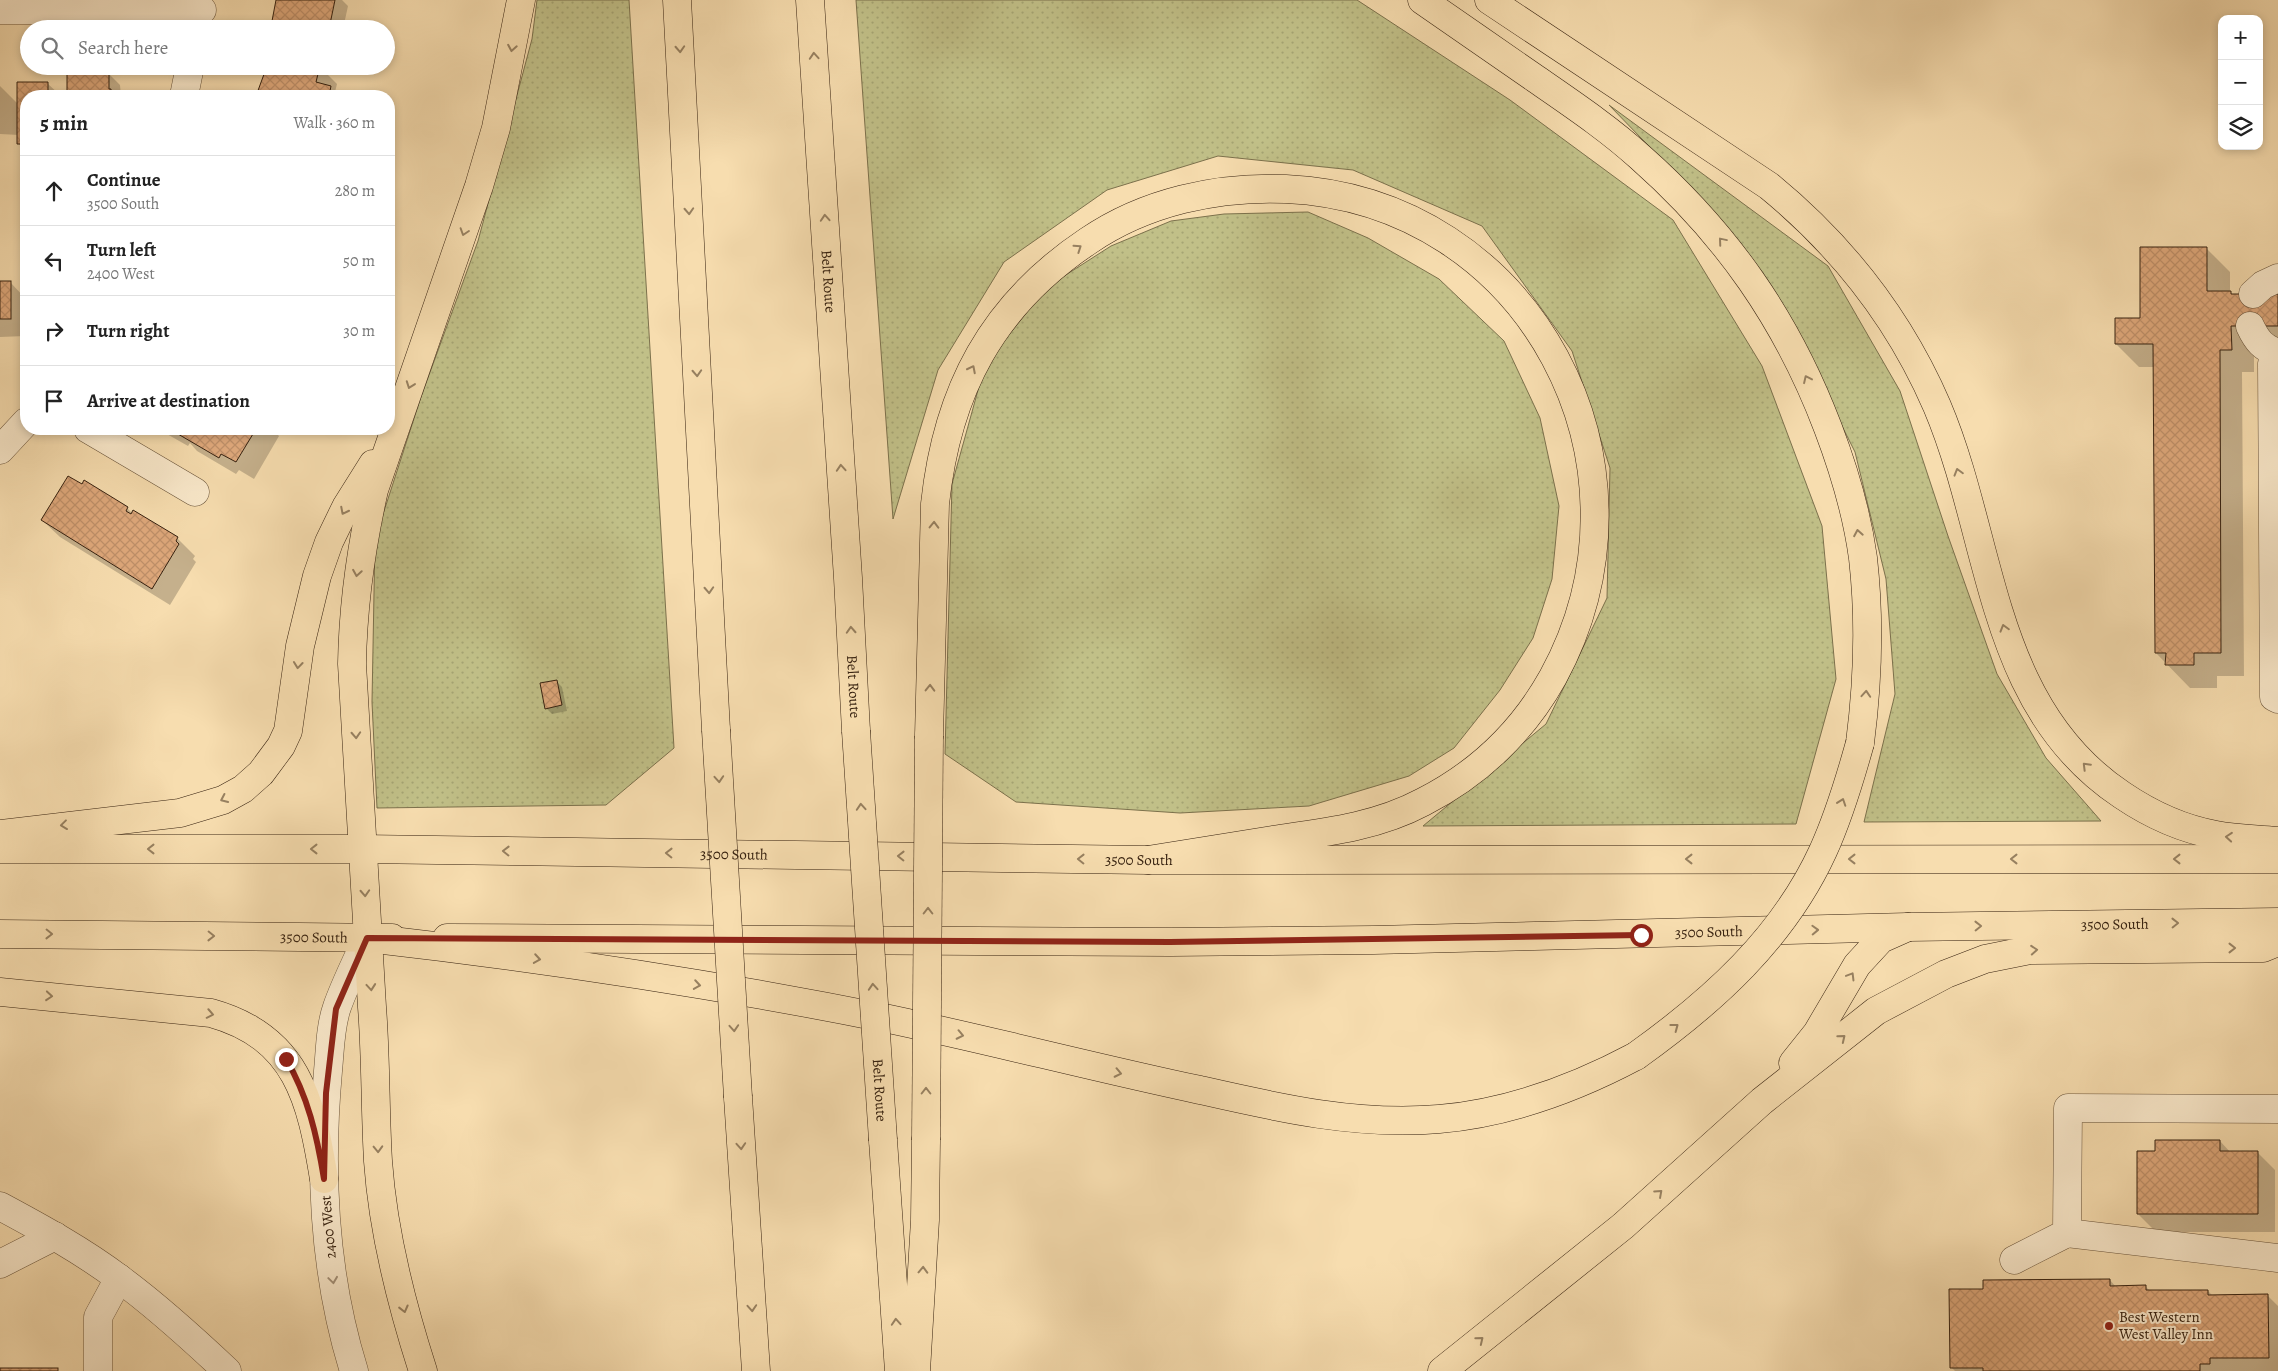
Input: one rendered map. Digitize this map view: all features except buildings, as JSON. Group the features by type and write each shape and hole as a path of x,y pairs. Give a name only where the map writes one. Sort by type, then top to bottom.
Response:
{"main road":[{"path":"395,426 480,186 496,128 521,0"},
{"path":"677,0 716,730 756,1371"},
{"name":"Belt Route","path":"810,0 899,1371"},
{"path":"367,938 509,954 784,999 889,1019 1078,1064 1299,1112 1346,1119 1393,1121 1440,1119 1487,1112 1526,1103 1564,1090 1636,1056 1716,994 1742,968 1788,912 1824,850 1850,781 1860,743 1867,664 1867,605 1856,519 1844,474 1817,399 1774,315 1726,245 1699,213 1638,155 1589,116 1422,0"},
{"path":"1489,0 1769,186 1800,212 1856,271 1903,338 1934,399 1951,446 2010,648 2022,676 2037,703 2071,750 2112,788 2161,817 2216,836 2278,841"},
{"path":"916,1371 925,1229 929,736 934,504 938,468 946,433 957,399 977,358 1008,313 1039,278 1096,235 1128,218 1186,198 1230,190 1264,188 1299,189 1334,194 1392,212 1431,231 1459,248 1485,268 1529,316 1548,343 1566,377 1580,413 1589,452 1595,525 1592,560 1586,594 1576,627 1562,659 1545,690 1525,720 1501,746 1476,768 1449,788 1421,804 1390,817 1334,832 1148,860"},
{"path":"392,435 374,490 362,542 352,623 352,664 372,1007 378,1162 384,1216 396,1278 407,1322 423,1371"},
{"path":"0,834 187,811 223,800 243,789 261,774 281,746 288,731 307,610 329,542 366,472 390,440"},
{"name":"3500 South","path":"0,849 362,849 1148,860 2278,859"},
{"name":"3500 South","path":"0,934 367,938 1180,942 1631,936 1908,927 2278,922"},
{"path":"1762,1101 1817,1033 1857,966 1881,940 1908,927"},
{"path":"1442,1371 1623,1226 1762,1101 1876,1011 1946,974 1985,959 2030,950 2263,948 2278,942"},
{"path":"0,992 210,1013 233,1019 254,1030 272,1043 286,1059 296,1076 313,1123 324,1179"}],"street":[{"path":"0,10 201,13"},
{"path":"185,90 188,75"},
{"path":"2254,294 2263,285 2278,278"},
{"path":"2250,326 2257,341 2267,349 2278,354 2272,363 2274,697 2278,699"},
{"path":"0,450 20,428"},
{"path":"98,435 195,492"},
{"name":"2400 West","path":"354,1371 336,1296 328,1238 324,1179 326,1093 336,1009 367,938"},
{"path":"2067,1233 2068,1108 2278,1108"},
{"path":"0,1206 56,1236 119,1278 189,1335 227,1371"},
{"path":"2014,1260 2067,1233 2278,1258"},
{"path":"0,1264 56,1236"},
{"path":"98,1371 98,1317 119,1278"}],"shaded area":[{"path":"537,0 629,0 674,748 606,805 377,808 372,702 375,539 421,397 478,241 532,39"},
{"path":"856,0 1357,0 1510,100 1673,220 1762,366 1822,526 1836,679 1796,824 1423,826 1546,724 1607,598 1610,468 1572,351 1482,226 1353,170 1218,156 1107,190 1004,262 938,370 893,519"},
{"path":"1609,105 1828,266 1900,391 1948,536 1997,674 2046,758 2101,821 1864,822 1895,694 1886,579 1855,452 1807,356 1752,258 1674,172"},
{"path":"1308,212 1368,238 1439,279 1504,341 1540,418 1559,506 1552,579 1533,638 1500,690 1454,748 1409,776 1309,806 1180,813 1016,802 945,754 952,484 985,365 1047,287 1111,246 1171,221 1224,214"}],"place":[{"name":"Best Western West Valley Inn","path":"2109,1326"}],"route":[{"path":"286,1059 296,1076 313,1123 324,1179 326,1093 336,1009 367,938 1170,942 1641,935"}]}
